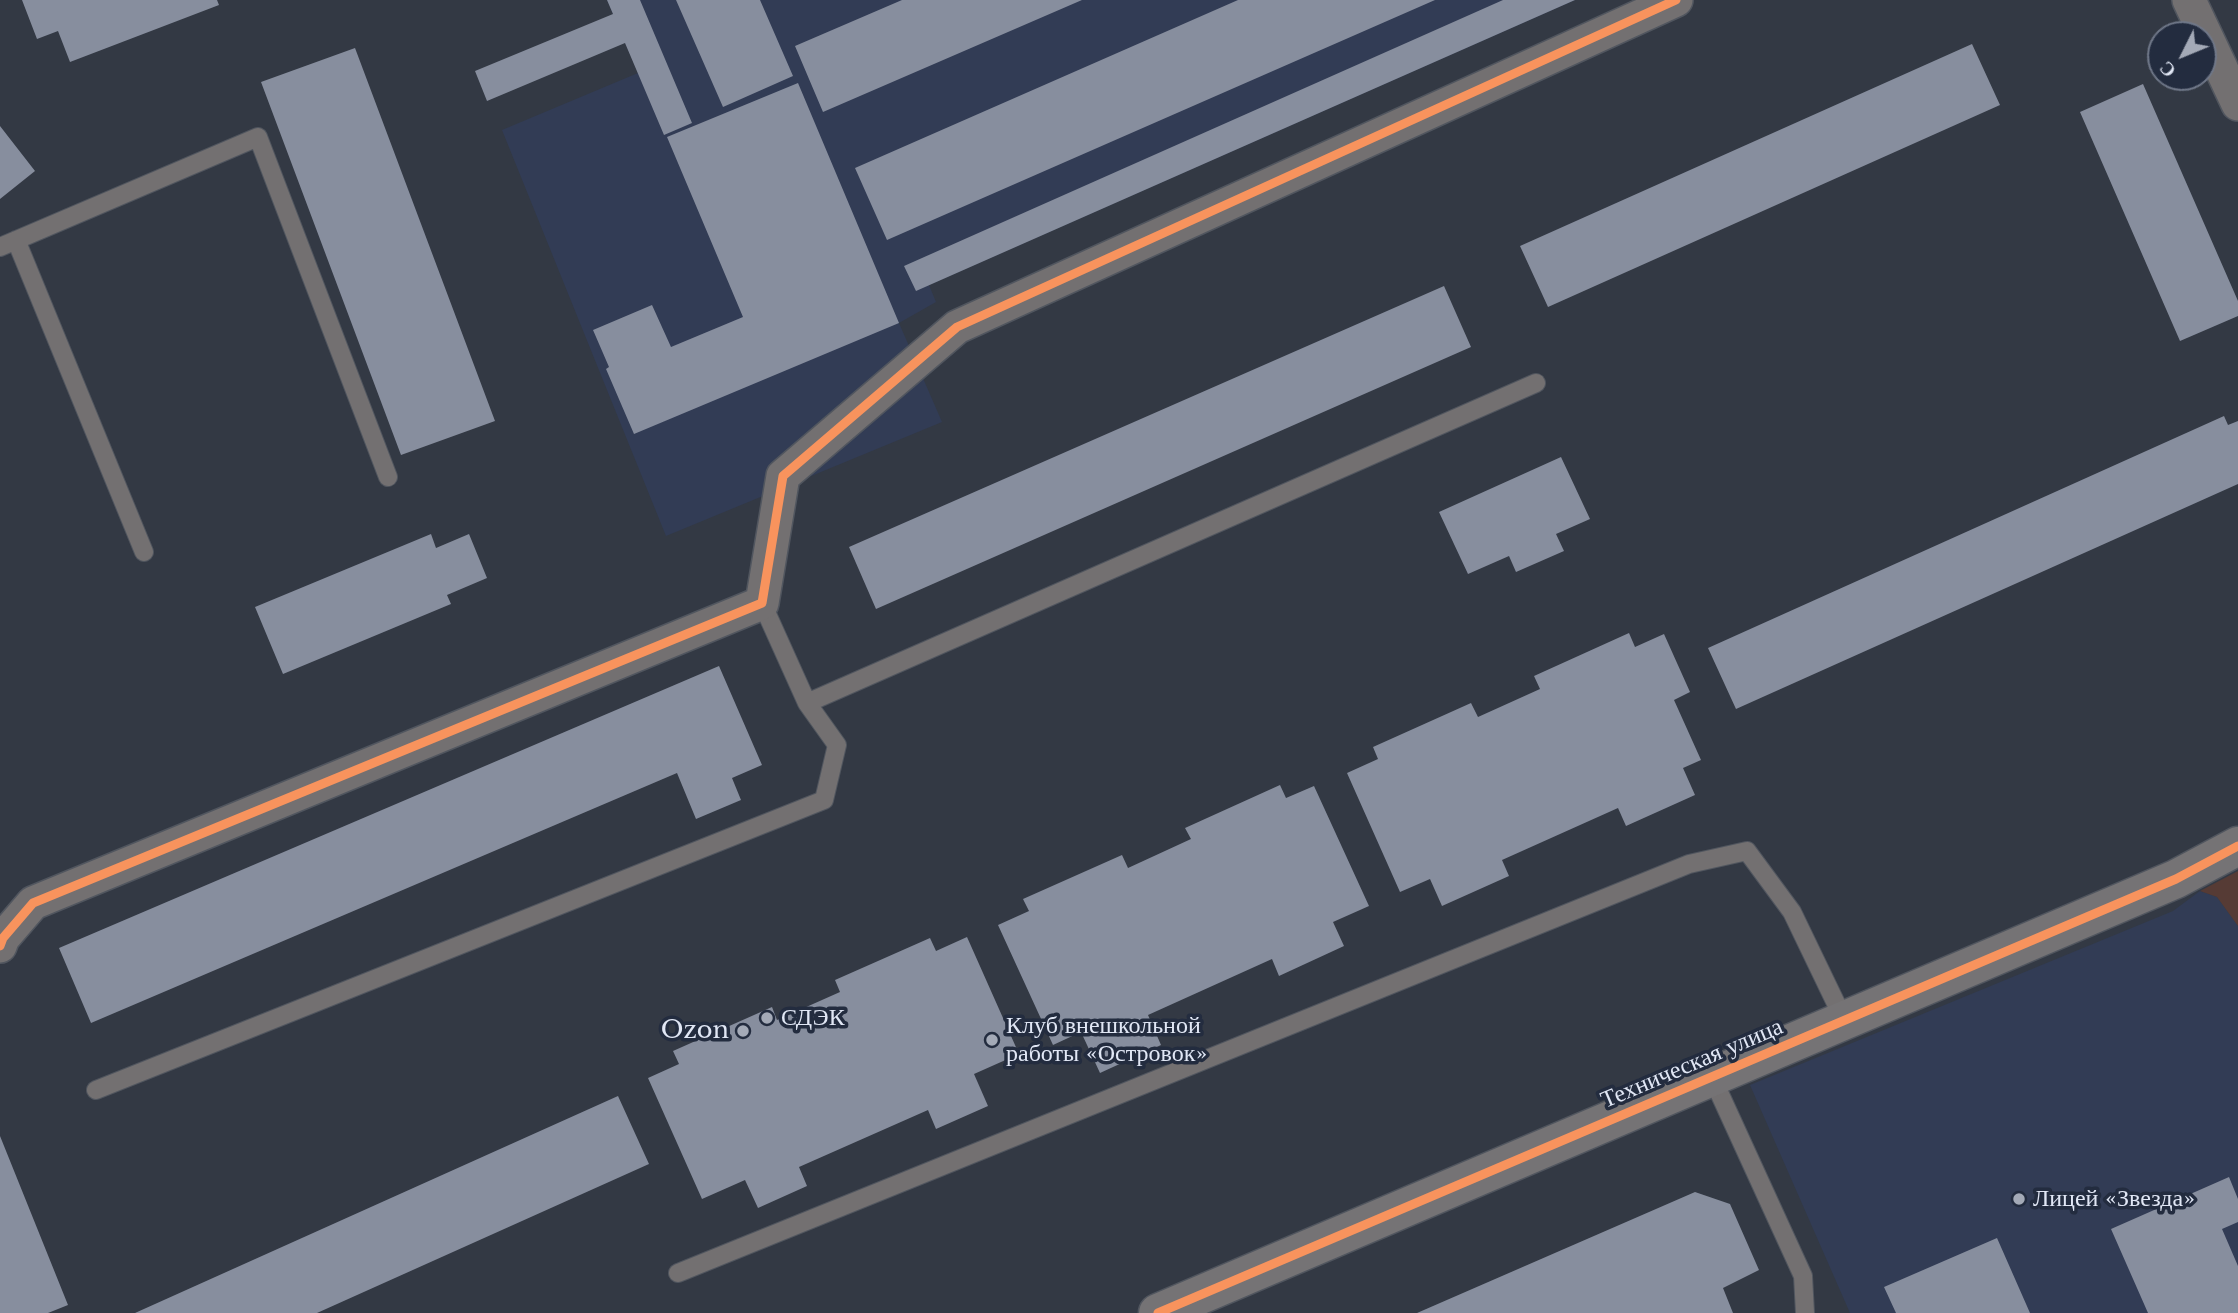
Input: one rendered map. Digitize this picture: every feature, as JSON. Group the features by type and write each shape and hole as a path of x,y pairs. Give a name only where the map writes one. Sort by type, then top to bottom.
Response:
{"street":[{"path":"0,946 3,938 33,903 762,603 783,476 957,327 1676,0"},
{"path":"2189,0 2202,33 2238,104"},
{"name":"Техническая улица","path":"1158,1313 2176,879 2238,846"}],"lane":[{"path":"144,552 8,244 258,137 388,477"},
{"path":"807,703 1536,383"},
{"path":"96,1090 824,800 837,745 807,703 762,603"},
{"path":"678,1273 1689,864 1747,851 1792,912 1844,1020"},
{"path":"1712,1077 1803,1276 1805,1313"}],"shaded area":[{"path":"607,0 1575,0 929,285 936,302 899,323 942,422 666,536 502,130 638,73"},
{"path":"2238,871 2238,926 2217,897 2200,891"},
{"name":"Лицей «Звезда»","path":"2200,891 2217,897 2238,926 2238,1313 1850,1313 1750,1085 2173,911"}],"building":[{"path":"22,0 217,0 219,5 70,62 58,31 37,39"},
{"path":"607,0 640,0 692,123 664,135 625,43 487,101 475,71 613,14"},
{"path":"676,0 760,0 793,76 723,107"},
{"path":"902,0 1082,0 823,112 795,46"},
{"path":"1238,0 1435,0 887,240 855,168"},
{"path":"1503,0 1575,0 916,291 904,266"},
{"path":"1972,44 2000,105 1548,307 1520,246"},
{"path":"355,48 495,421 401,455 261,82"},
{"path":"798,83 899,323 634,434 606,369 609,367 593,330 652,305 671,347 743,317 667,137"},
{"path":"2143,84 2238,301 2238,316 2180,341 2080,112"},
{"path":"0,126 35,171 0,199"},
{"path":"1444,286 1471,347 876,609 849,547"},
{"path":"2224,416 2228,425 2238,421 2238,484 1736,709 1708,648"},
{"path":"1561,457 1590,519 1556,534 1564,551 1516,572 1509,556 1468,574 1439,512"},
{"path":"431,534 436,548 469,534 487,578 447,595 451,604 283,674 255,607"},
{"path":"1629,633 1635,647 1664,634 1690,692 1674,700 1701,760 1683,768 1695,795 1626,826 1618,808 1502,860 1509,876 1442,906 1430,879 1400,892 1347,773 1378,759 1373,747 1471,703 1478,717 1540,689 1534,676"},
{"path":"719,666 762,765 732,778 741,800 696,819 677,773 91,1023 59,948"},
{"path":"1280,785 1286,798 1314,786 1369,906 1333,922 1344,946 1279,976 1272,959 1148,1015 1161,1045 1100,1073 1081,1032 1053,1045 998,925 1029,911 1023,899 1122,855 1128,868 1191,839 1185,828"},
{"path":"967,937 1019,1054 974,1074 988,1106 936,1129 928,1110 799,1167 807,1186 758,1208 745,1180 702,1199 648,1078 679,1064 673,1051 772,1007 777,1020 840,992 835,980 930,938 936,951"},
{"path":"618,1096 649,1164 317,1313 135,1313"},
{"path":"0,1136 68,1305 48,1313 0,1313"},
{"path":"2229,1177 2238,1199 2238,1222 2222,1229 2238,1266 2238,1313 2148,1313 2111,1229"},
{"path":"1695,1192 1730,1204 1759,1270 1723,1288 1733,1313 1417,1313"},
{"path":"1997,1238 2030,1313 1896,1313 1884,1287"}],"cycle path":[{"path":"0,946 3,938 33,903 762,603 783,476 957,327 1676,0"},
{"path":"1158,1313 2176,879 2238,846"}],"place":[{"name":"СДЭК","path":"767,1018"},
{"name":"Ozon","path":"743,1031"},
{"name":"Клуб внешкольной работы «Островок»","path":"992,1040"},
{"name":"Лицей «Звезда»","path":"2019,1199"}]}
